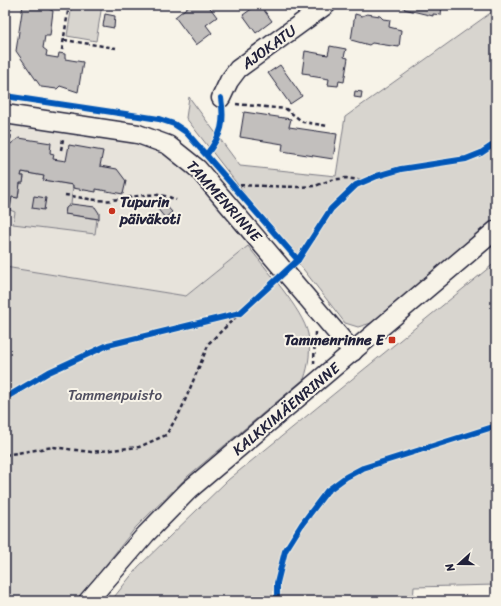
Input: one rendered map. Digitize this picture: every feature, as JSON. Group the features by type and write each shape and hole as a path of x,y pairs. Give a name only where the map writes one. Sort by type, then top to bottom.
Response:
{"street":[{"name":"AJOKATU","path":"220,98 238,69 326,5"},
{"name":"TAMMENRINNE","path":"5,114 138,134 168,145 183,155 198,169 353,352"},
{"name":"KALKKIMÄENRINNE","path":"88,601 146,534 190,490 496,230"}],"path":[{"path":"62,50 69,5"},
{"path":"64,40 116,48"},
{"path":"220,98 236,104 286,109 303,122 328,126"},
{"path":"231,182 298,187 314,186 346,178 369,180"},
{"path":"356,185 369,180"},
{"path":"231,182 238,190"},
{"path":"65,195 112,200 140,195 153,195 166,196 176,200"},
{"path":"5,454 53,447 91,452 139,447 166,435 181,410 208,343 246,308"},
{"path":"226,316 240,313"},
{"path":"312,327 315,332 313,358 315,368 320,379"}],"shaded area":[{"name":"Tupurin päiväkoti","path":"5,123 148,144 168,156 191,175 248,246 186,296 5,267"}],"green space":[{"path":"72,5 102,5 96,41 67,36"},
{"path":"496,9 496,218 378,321 358,327 345,323 186,118 189,97 240,166 336,176 345,117"},
{"path":"22,172 44,176 43,180 73,185 71,204 66,208 65,214 97,219 95,234 13,224 15,212 10,210 12,197 18,198 20,183 23,183 24,176 21,176"},
{"name":"Tammenpuisto","path":"248,246 291,301 305,324 309,340 309,351 304,379 188,476 136,527 77,601 5,601 5,267 186,296"},
{"path":"496,262 496,585 414,587 413,601 111,601 138,567 228,480"}],"building":[{"path":"23,5 49,5 49,9 53,11 50,36 45,36 43,48 47,51 46,56 58,58 59,53 65,54 65,59 83,62 78,92 60,86 57,89 41,87 16,51"},
{"path":"190,5 208,5 217,17 206,25 212,33 196,45 175,17"},
{"path":"257,5 260,5 272,21 256,33 243,15"},
{"path":"405,5 442,5 441,15 433,14 433,16 404,9"},
{"path":"105,14 115,16 114,28 103,26"},
{"path":"355,14 362,16 367,14 380,16 383,19 390,20 389,27 401,30 399,47 372,43 369,45 351,40"},
{"path":"330,46 346,49 344,57 348,58 344,82 339,81 338,86 328,85 329,79 302,73 305,51 328,55"},
{"path":"280,65 302,96 290,104 268,73"},
{"path":"355,91 362,92 361,98 354,97"},
{"path":"244,112 291,119 289,127 337,134 333,159 282,151 283,144 240,137"},
{"path":"19,138 51,143 50,153 54,154 53,159 66,161 69,145 103,151 100,166 117,169 126,181 123,194 96,189 96,192 73,188 73,185 43,180 44,176 22,172 21,176 24,176 23,183 20,183 18,198 12,197 9,213 5,213 5,148"},
{"path":"34,196 46,198 44,210 32,208"},
{"path":"163,202 172,212 165,218 157,208"},
{"path":"71,204 95,207 99,213 99,219 65,214 66,208"}],"cycle path":[{"path":"5,96 159,119 174,124 186,132 298,260"},
{"path":"207,154 216,140 221,128 223,114 221,98"},
{"path":"5,398 49,372 108,345 240,313 298,260 331,209 356,185 377,176 401,169 466,159 481,153 496,143"},
{"path":"277,601 277,583 285,551 302,524 327,491 346,477 363,468 496,426"}],"place":[{"name":"Tupurin päiväkoti","path":"112,211"},
{"name":"Tammenrinne E","path":"392,340"}]}
